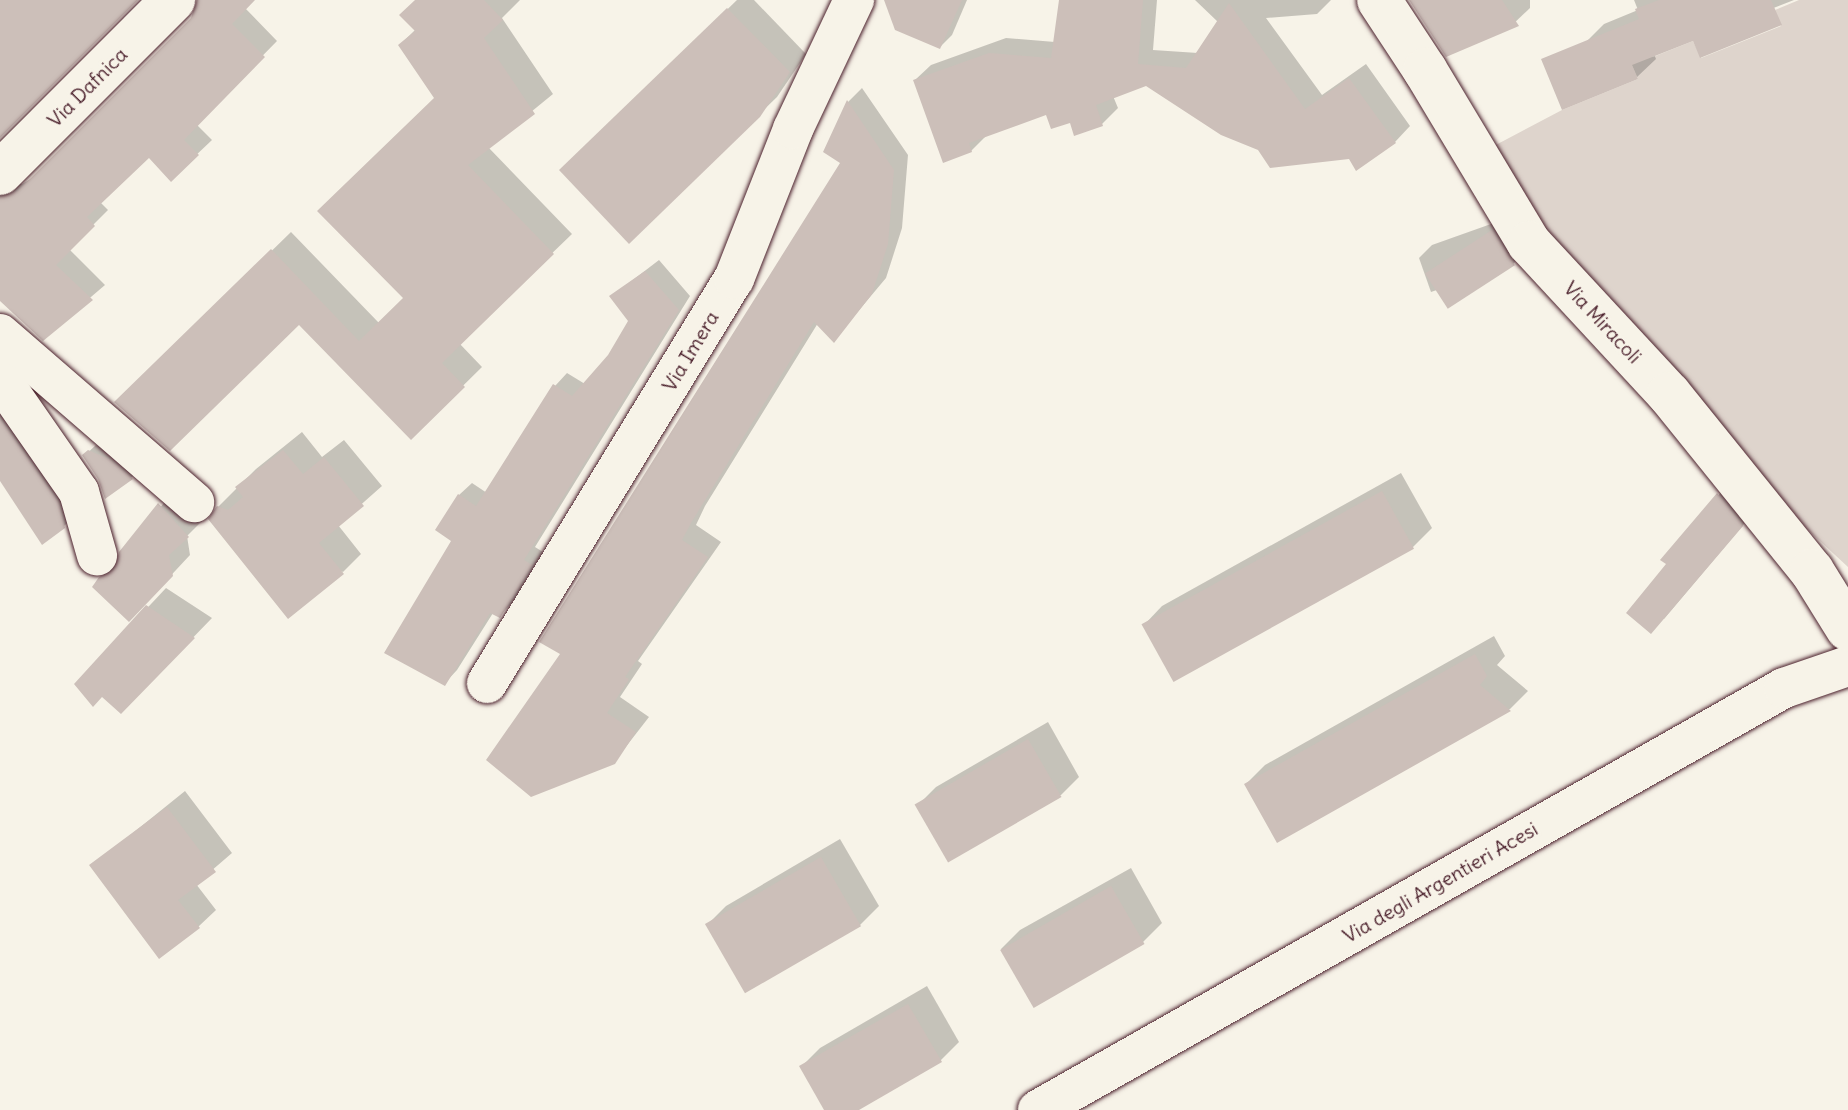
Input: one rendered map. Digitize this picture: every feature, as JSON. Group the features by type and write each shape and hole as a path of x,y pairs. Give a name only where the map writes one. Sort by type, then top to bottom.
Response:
{"street":[{"name":"Via Dafnica","path":"0,173 173,0"},
{"name":"Via Imera","path":"487,683 734,279 793,129 854,0"},
{"name":"Via Miracoli","path":"1379,0 1529,243 1669,394 1812,571 1848,629"},
{"path":"0,334 194,502"},
{"path":"0,365 4,384 79,492 97,555"},
{"name":"Via degli Argentieri Acesi","path":"1038,1110 1784,688 1848,666"}],"shaded area":[{"path":"1799,0 1848,0 1848,567 1793,516 1548,236 1490,148 1562,110 1638,79 1628,56 1653,57 1693,41 1701,58 1781,26 1775,10"}],"building":[{"path":"0,0 138,0 0,138"},
{"path":"197,0 255,0 232,24 265,57 184,140 199,155 171,182 149,158 87,217 95,226 56,265 93,300 43,341 0,301 0,197 18,191 191,18"},
{"path":"415,0 484,0 503,20 484,38 535,114 468,165 554,254 442,363 465,387 411,440 299,325 170,451 114,402 271,249 359,341 403,298 317,211 434,98 398,45 415,31 399,15"},
{"path":"884,0 962,0 940,49 895,30"},
{"path":"1059,0 1143,0 1138,64 1186,68 1229,3 1305,109 1349,78 1396,143 1356,171 1349,159 1270,168 1258,150 1221,135 1146,86 1096,105 1103,126 1074,136 1070,123 1051,129 1046,115 969,143 972,152 943,163 913,80 989,53 1051,58"},
{"path":"1409,0 1502,0 1519,26 1446,57"},
{"path":"1659,0 1771,0 1782,25 1700,58 1693,41 1632,65 1638,79 1562,110 1541,59 1639,19 1635,9"},
{"path":"727,8 790,72 760,117 629,244 559,170"},
{"path":"847,100 894,170 888,244 872,294 834,343 814,322 691,523 682,540 708,557 625,677 629,679 607,713 636,732 615,764 531,797 486,760 560,654 539,642 840,163 823,152"},
{"path":"1492,230 1515,265 1448,309 1425,274"},
{"path":"645,271 679,310 524,560 532,565 500,618 490,613 445,686 384,653 451,541 435,530 458,494 476,506 553,384 572,396 608,355 628,321 609,296"},
{"path":"0,419 58,502 65,528 42,545 0,481"},
{"path":"88,450 109,459 133,479 105,499 98,479 82,455"},
{"path":"283,450 303,474 324,457 364,506 319,543 344,574 288,619 208,519 217,506 228,510 243,497 235,487"},
{"path":"1382,491 1414,549 1173,682 1141,624"},
{"path":"1717,493 1743,526 1651,634 1626,613 1666,564 1660,560"},
{"path":"158,503 189,537 169,555 173,576 129,622 92,587 99,577 114,570 119,552"},
{"path":"146,605 195,638 121,714 102,697 93,707 74,684"},
{"path":"1475,654 1487,676 1480,685 1511,711 1277,843 1244,784"},
{"path":"1028,739 1062,797 948,863 915,804"},
{"path":"167,807 216,872 178,900 200,928 159,959 89,865"},
{"path":"821,857 861,926 745,993 705,924"},
{"path":"1111,886 1144,944 1034,1008 1000,950"},
{"path":"908,1004 942,1062 859,1110 824,1110 799,1066"}]}
